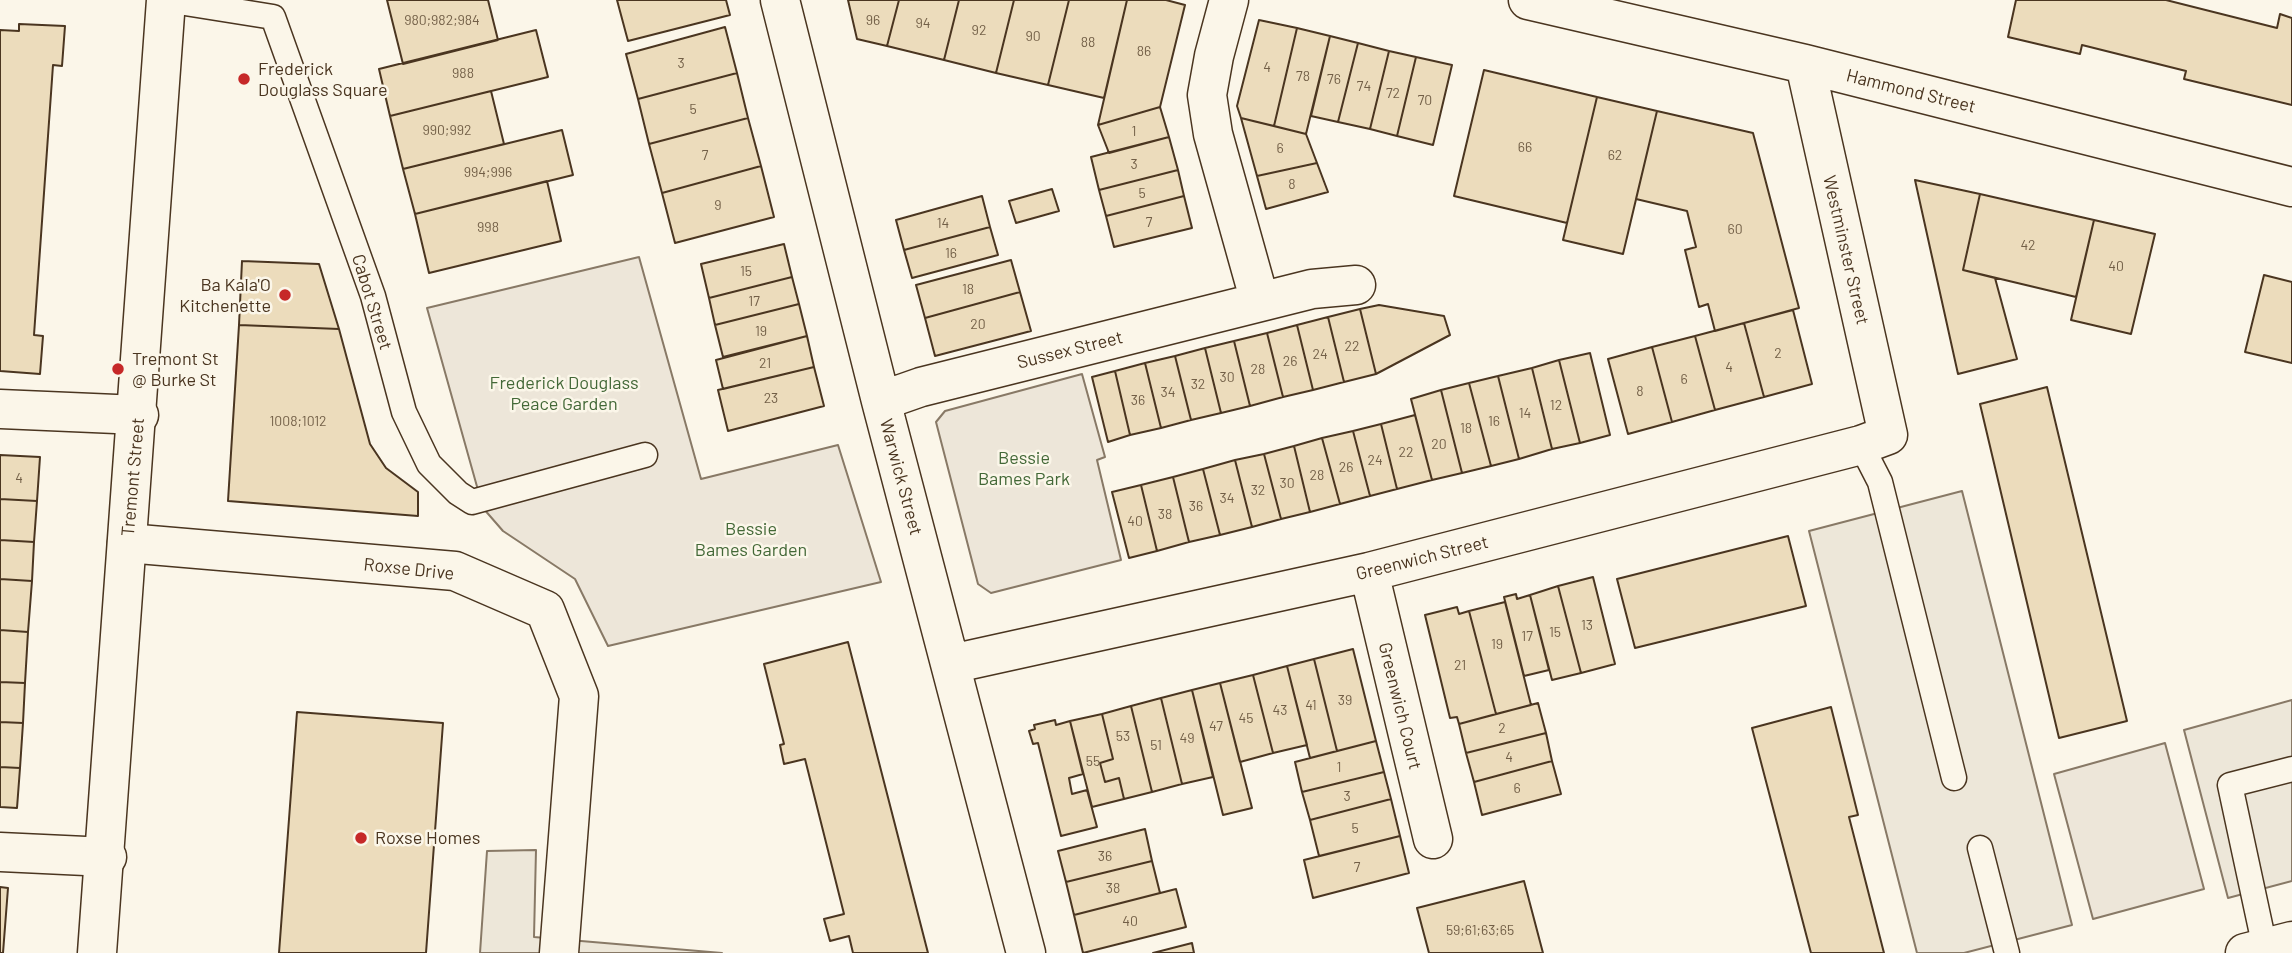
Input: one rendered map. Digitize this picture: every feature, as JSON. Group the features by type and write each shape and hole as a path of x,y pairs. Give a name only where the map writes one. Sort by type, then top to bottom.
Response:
{"street":[{"name":"Tremont Street","path":"97,953 107,856 127,543 139,415 165,0"},
{"name":"Warwick Street","path":"780,0 881,401 1026,953"},
{"path":"1229,0 1213,56 1208,95 1213,134 1260,302"},
{"name":"Hammond Street","path":"1528,0 1805,64 2292,187"},
{"name":"Westminster Street","path":"1805,64 1874,440"},
{"name":"Sussex Street","path":"881,401 921,387 1312,289 1356,285"},
{"path":"0,409 139,415"},
{"name":"Greenwich Street","path":"951,664 1369,572 1874,440"},
{"name":"Roxse Drive","path":"127,543 455,571 545,611 579,696 559,953"},
{"name":"Greenwich Court","path":"1369,572 1433,839"},
{"path":"0,852 107,856"}],"lane":[{"name":"Cabot Street","path":"165,0 273,18 373,296 404,412 429,464 458,493 472,502 645,455"},
{"path":"1874,440 1880,482 1954,778"},
{"path":"2267,947 2230,785 2292,769"},
{"path":"1980,848 2007,953"}],"green space":[{"path":"639,257 701,479 838,445 881,582 608,646 575,579 503,531 483,508 427,308"},
{"name":"Bessie Bames Park","path":"1082,374 1105,457 1097,460 1121,560 991,593 978,584 936,422 945,411"},
{"path":"2165,743 2204,889 2093,919 2054,774"}],"shaded area":[{"path":"1962,491 2072,925 1964,953 1917,953 1809,531"},
{"path":"2292,700 2292,881 2228,898 2184,730"},
{"path":"536,850 534,937 722,953 480,953 487,851"}],"building":[{"path":"387,0 488,0 498,40 403,64"},
{"path":"617,0 726,0 730,15 628,41"},
{"path":"848,0 899,0 887,46 857,39"},
{"path":"899,0 959,0 944,60 887,46"},
{"path":"959,0 1014,0 996,73 944,60"},
{"path":"1014,0 1069,0 1048,85 996,73"},
{"path":"1069,0 1127,0 1104,98 1048,85"},
{"path":"1127,0 1166,0 1185,5 1160,107 1098,125"},
{"path":"2016,0 2166,0 2277,28 2280,14 2292,18 2292,105 2184,79 2186,71 2082,45 2080,54 2008,37"},
{"path":"1259,20 1297,28 1274,126 1241,118 1237,106"},
{"path":"19,24 65,26 62,66 53,65 34,335 43,336 40,374 0,371 0,30 19,31"},
{"path":"725,27 737,73 638,99 626,54"},
{"path":"1297,28 1330,36 1306,134 1274,126"},
{"path":"536,30 548,77 390,116 379,69"},
{"path":"1330,36 1358,43 1338,122 1311,116"},
{"path":"1358,43 1389,51 1370,129 1338,122"},
{"path":"1389,51 1416,57 1397,136 1370,129"},
{"path":"1416,57 1452,65 1433,145 1397,136"},
{"path":"1484,70 1597,97 1567,223 1454,196"},
{"path":"737,73 748,118 649,144 638,99"},
{"path":"491,91 504,144 403,169 390,116"},
{"path":"1597,97 1657,111 1623,254 1563,240"},
{"path":"1160,107 1169,137 1109,153 1098,125"},
{"path":"1657,111 1753,133 1799,308 1715,331 1708,304 1699,307 1685,250 1696,247 1687,211 1636,199"},
{"path":"748,118 761,166 662,193 649,144"},
{"path":"1241,118 1306,134 1317,163 1257,176"},
{"path":"562,130 573,175 415,214 403,169"},
{"path":"1169,137 1178,170 1099,190 1091,157"},
{"path":"1317,163 1328,192 1266,209 1257,176"},
{"path":"761,166 774,217 675,243 662,193"},
{"path":"1178,170 1184,196 1106,216 1099,190"},
{"path":"1915,180 1980,194 1963,270 1995,278 2017,359 1958,374"},
{"path":"547,181 561,241 429,273 415,214"},
{"path":"1052,189 1059,211 1016,223 1009,201"},
{"path":"1980,194 2094,220 2076,297 1963,270"},
{"path":"982,196 990,227 904,250 896,220"},
{"path":"1184,196 1192,228 1114,247 1106,216"},
{"path":"2094,220 2155,234 2131,334 2071,320"},
{"path":"990,227 998,255 912,278 904,250"},
{"path":"784,244 792,277 709,298 701,264"},
{"path":"1011,260 1020,292 925,318 916,285"},
{"name":"Ba Kala'O Kitchenette","path":"242,261 319,264 339,329 239,325"},
{"path":"2264,275 2292,282 2292,363 2245,352"},
{"path":"792,277 799,304 715,325 709,298"},
{"path":"1020,292 1031,331 935,356 925,318"},
{"path":"799,304 807,336 723,357 715,325"},
{"path":"1379,305 1444,316 1450,335 1376,374 1360,309"},
{"path":"1360,309 1376,374 1344,382 1328,317"},
{"path":"1793,310 1812,384 1764,397 1744,323"},
{"path":"1328,317 1344,382 1313,390 1297,325"},
{"path":"1744,323 1764,397 1715,410 1695,336"},
{"path":"239,325 339,329 370,444 386,468 418,492 418,516 228,501"},
{"path":"1297,325 1313,390 1283,397 1267,333"},
{"path":"1267,333 1283,397 1250,406 1234,341"},
{"path":"807,336 814,367 723,389 716,360"},
{"path":"1695,336 1715,410 1672,422 1652,347"},
{"path":"1234,341 1250,406 1221,413 1205,348"},
{"path":"1652,347 1672,422 1628,434 1608,359"},
{"path":"1205,348 1221,413 1191,420 1175,356"},
{"path":"1590,353 1610,435 1580,443 1559,360"},
{"path":"1175,356 1191,420 1161,428 1145,363"},
{"path":"1559,360 1580,443 1552,449 1532,368"},
{"path":"1145,363 1161,428 1130,435 1115,371"},
{"path":"814,367 824,406 728,431 718,390"},
{"path":"1532,368 1552,449 1519,459 1498,376"},
{"path":"1115,371 1130,435 1108,442 1092,377"},
{"path":"1498,376 1519,459 1491,466 1469,383"},
{"path":"1469,383 1491,466 1462,473 1441,390"},
{"path":"2047,387 2127,721 2059,738 1980,404"},
{"path":"1441,390 1462,473 1432,480 1411,399"},
{"path":"1415,415 1432,480 1397,489 1381,424"},
{"path":"1381,424 1397,489 1370,496 1353,431"},
{"path":"1353,431 1370,496 1340,504 1322,438"},
{"path":"1322,438 1340,504 1310,512 1294,446"},
{"path":"1294,446 1310,512 1281,519 1264,454"},
{"path":"1264,454 1281,519 1252,527 1235,460"},
{"path":"0,455 40,457 37,501 0,499"},
{"path":"1235,460 1252,527 1220,535 1203,469"},
{"path":"1203,469 1220,535 1189,542 1173,477"},
{"path":"1173,477 1189,542 1157,551 1141,485"},
{"path":"1141,485 1157,551 1129,558 1112,492"},
{"path":"0,499 37,501 34,542 0,540"},
{"path":"1788,536 1806,606 1635,648 1617,579"},
{"path":"0,540 34,542 32,581 0,579"},
{"path":"1593,577 1615,664 1581,673 1558,586"},
{"path":"0,579 32,581 28,632 0,630"},
{"path":"1558,586 1581,673 1552,680 1530,595"},
{"path":"1516,594 1517,599 1530,595 1549,670 1524,676 1504,597"},
{"path":"1505,602 1531,705 1496,714 1469,611"},
{"path":"1457,607 1459,614 1469,611 1496,714 1459,724 1457,717 1450,718 1425,615"},
{"path":"0,630 28,632 25,683 0,682"},
{"path":"848,642 928,953 853,953 849,936 830,941 824,919 844,914 805,759 784,764 780,745 784,744 764,664"},
{"path":"1353,649 1376,741 1337,751 1314,659"},
{"path":"1314,659 1337,751 1310,758 1287,666"},
{"path":"1287,666 1307,745 1273,753 1253,675"},
{"path":"1253,675 1273,753 1240,762 1220,683"},
{"path":"0,682 25,683 23,723 0,722"},
{"path":"1220,683 1252,808 1223,815 1192,690"},
{"path":"1192,690 1213,777 1182,784 1161,698"},
{"path":"1161,698 1182,784 1152,792 1131,706"},
{"path":"1538,703 1546,733 1466,753 1459,724"},
{"path":"1131,706 1152,792 1124,799 1119,778 1105,782 1100,763 1113,759 1102,714"},
{"path":"1831,707 1858,815 1849,817 1884,953 1811,953 1752,728"},
{"name":"Roxse Homes","path":"297,712 443,723 426,953 279,953"},
{"path":"1102,714 1113,759 1100,763 1105,782 1119,778 1124,799 1092,807 1070,721"},
{"path":"1055,720 1056,725 1070,721 1083,774 1069,778 1072,794 1087,790 1097,827 1061,836 1038,743 1033,744 1029,731 1035,729 1034,725"},
{"path":"0,722 23,723 20,768 0,767"},
{"path":"1546,733 1552,761 1474,782 1466,753"},
{"path":"1376,741 1384,772 1302,792 1295,762"},
{"path":"1552,761 1561,794 1482,815 1474,782"},
{"path":"0,767 20,768 17,808 0,807"},
{"path":"1384,772 1391,799 1310,820 1302,792"},
{"path":"1391,799 1400,836 1319,856 1310,820"},
{"path":"1145,829 1152,861 1066,882 1058,851"},
{"path":"1400,836 1409,873 1313,898 1304,860"},
{"path":"1152,861 1160,893 1074,915 1066,882"},
{"path":"1524,881 1543,953 1429,953 1417,908"},
{"path":"0,887 8,888 3,953 0,953"},
{"path":"1176,889 1186,927 1083,953 1074,915"},
{"path":"1192,943 1194,953 1153,953"}],"place":[{"name":"Frederick Douglass Square","path":"244,79"},
{"name":"Ba Kala'O Kitchenette","path":"285,295"},
{"name":"Tremont St @ Burke St","path":"118,369"},
{"name":"Roxse Homes","path":"361,838"}],"park label":[{"name":"Frederick Douglass Peace Garden","path":"564,393"},
{"name":"Bessie Bames Garden","path":"751,539"}]}
